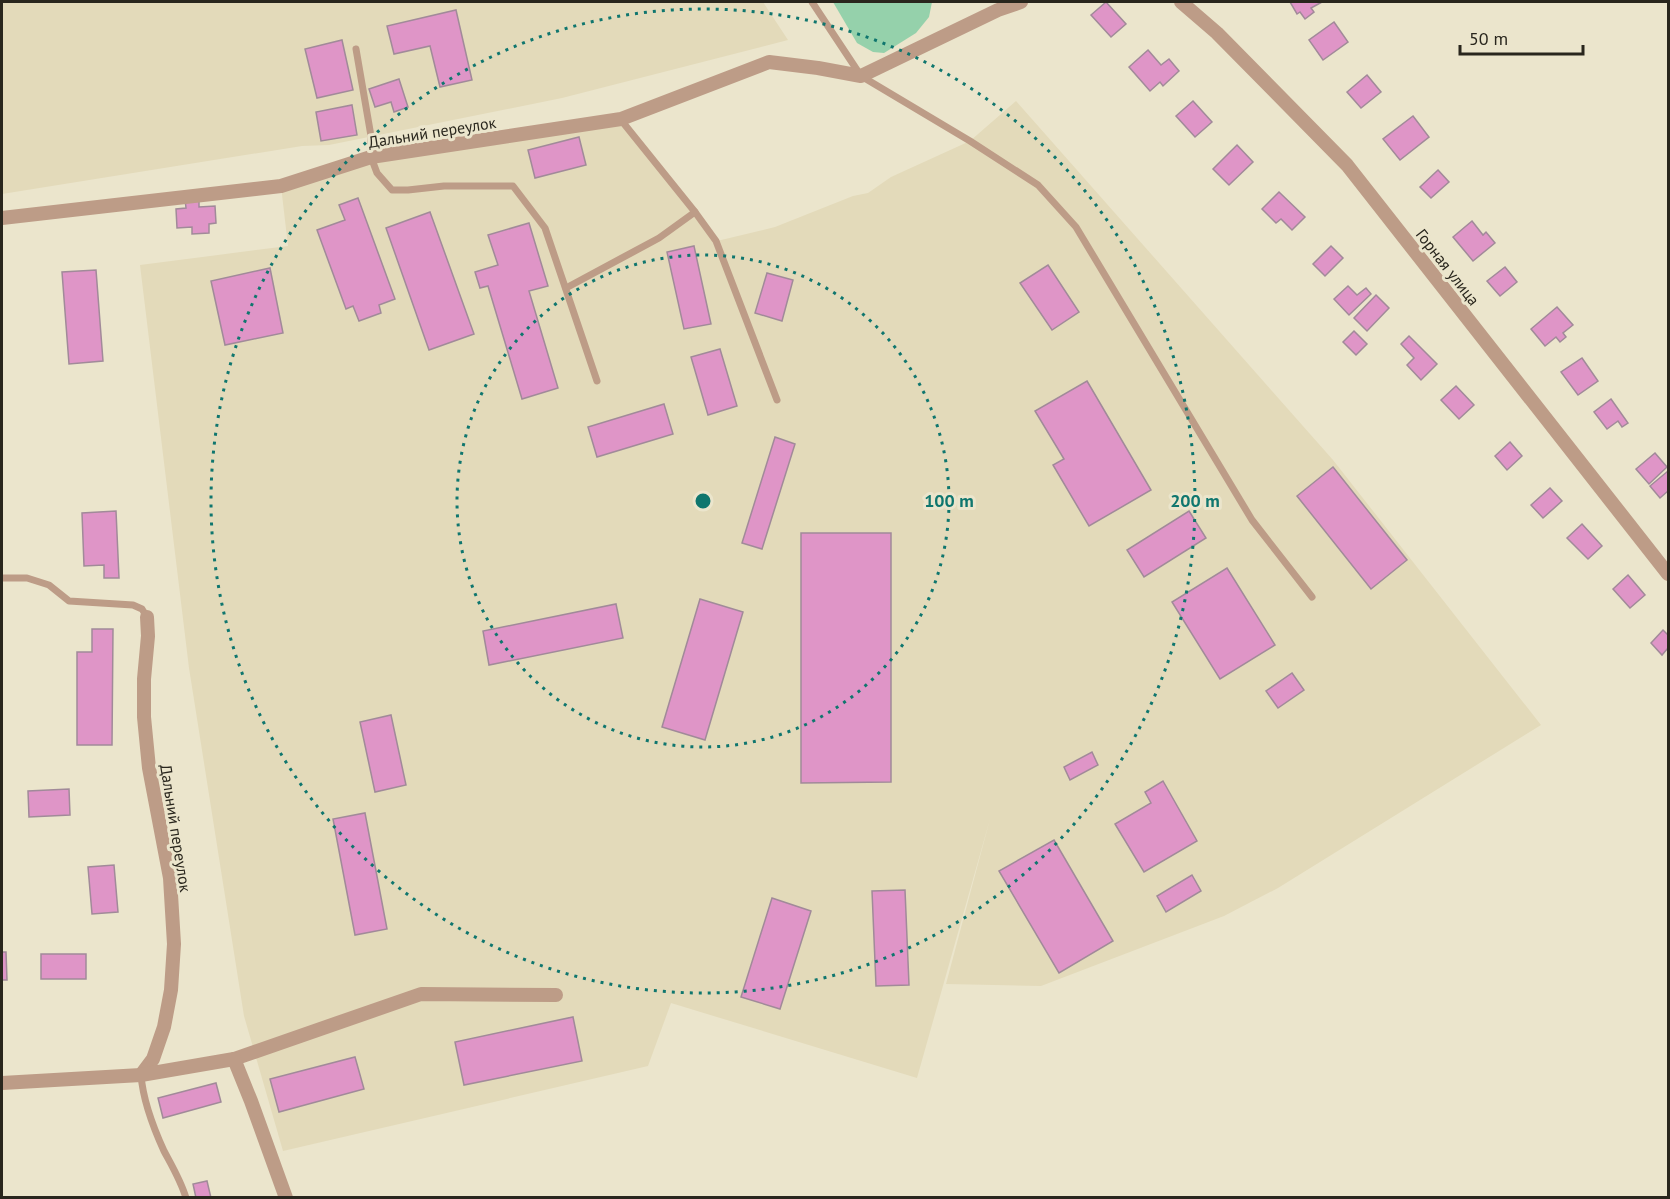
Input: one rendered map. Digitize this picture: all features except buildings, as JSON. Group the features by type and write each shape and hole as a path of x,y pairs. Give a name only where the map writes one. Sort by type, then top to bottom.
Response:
{"street":[{"path":"861,76 998,10 1021,2"},
{"name":"Горная улица","path":"1180,2 1217,33 1347,165 1668,574"},
{"name":"Дальний переулок","path":"2,218 281,186 371,157 621,119 769,62 861,76"},
{"name":"Дальний переулок","path":"141,1075 153,1059 164,1028 171,990 174,944 170,878 147,748 144,679 148,636 147,617"},
{"path":"2,1083 141,1075 234,1059 421,994 556,995"},
{"path":"234,1059 286,1197"}],"lane":[{"path":"812,2 861,76 970,141 1038,185 1076,227 1252,520 1312,597"},
{"path":"356,49 371,136 371,157 376,174 392,190 444,186 513,186 545,228 597,381"},
{"path":"621,119 716,241 777,400"},
{"path":"566,288 659,237 696,213"},
{"path":"2,578 27,578 49,585 69,601 133,605 142,609 147,617"},
{"path":"141,1075 142,1092 163,1149 186,1197"}],"shaded area":[{"path":"2,2 763,2 788,40 562,98 329,145 302,146 2,194"},
{"path":"1016,101 1333,460 1541,725 1278,888 1224,916 1041,986 946,984 990,819 917,1078 671,1003 648,1066 283,1151 244,1016 189,668 140,265 288,246 281,186 371,152 621,119 717,241 775,227 853,196 868,193 891,177 970,141"}],"green space":[{"path":"833,2 932,2 929,17 916,33 884,53 873,52 857,43"}]}
